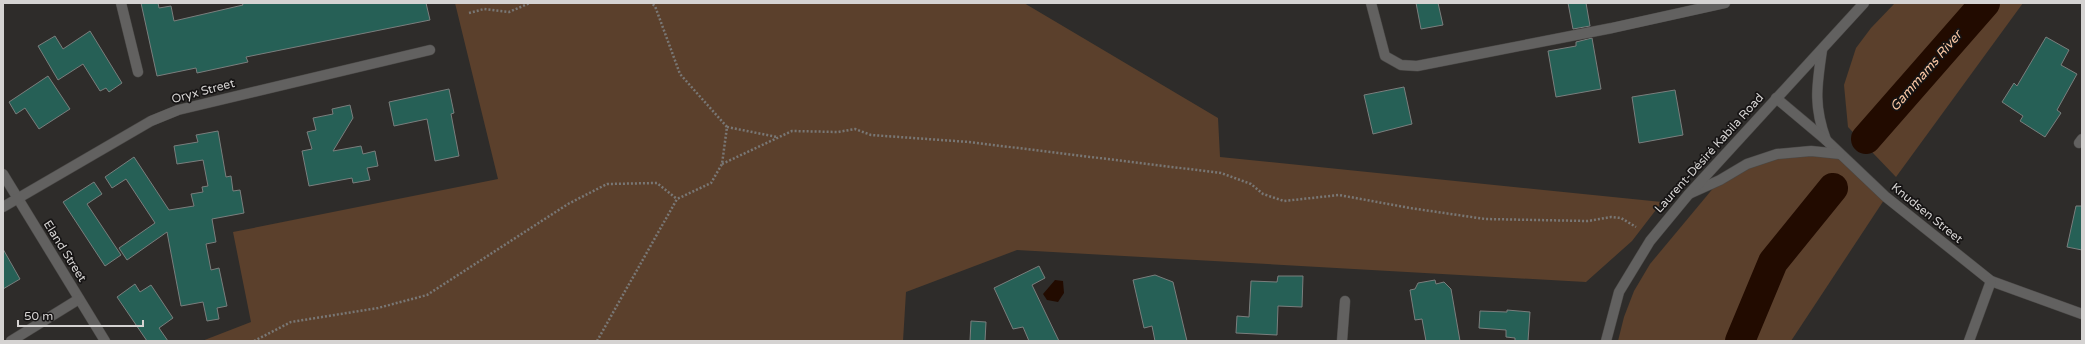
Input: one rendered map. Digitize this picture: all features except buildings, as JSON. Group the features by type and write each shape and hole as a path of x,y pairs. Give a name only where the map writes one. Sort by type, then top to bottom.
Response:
{"street":[{"path":"121,3 138,72"},
{"path":"1371,3 1385,56 1401,65 1417,66 1612,28 1725,3"},
{"name":"Laurent-Désiré Kabila Road","path":"1606,341 1614,309 1622,287 1650,241 1688,195 1864,3"},
{"name":"Oryx Street","path":"3,207 151,121 178,110 430,50"},
{"path":"1822,50 1816,96 1817,112 1826,140"},
{"name":"Knudsen Street","path":"1776,98 1826,140 1886,197 1991,281 2082,314"},
{"path":"1688,195 1720,180 1747,164 1777,154 1810,151 1840,154"},
{"name":"Eland Street","path":"3,174 105,341"},
{"path":"1969,341 1991,281"},
{"path":"11,341 79,299"},
{"path":"1342,341 1345,301"}],"path":[{"path":"469,13 484,9 509,12 530,3"},
{"path":"651,3 655,6 680,74 727,127 778,137"},
{"path":"597,341 678,199 711,183 722,164 727,127"},
{"path":"722,164 792,131 838,132 855,129 870,135 969,142 1221,173 1251,184 1263,194 1284,201 1339,195 1410,208 1485,219 1588,221 1611,217 1621,218 1636,227"},
{"path":"254,341 290,322 378,308 427,295 568,204 607,184 658,183 678,199"}],"shaded area":[{"path":"455,3 1024,3 1218,118 1220,157 1662,202 1632,241 1586,282 1017,250 906,292 903,341 202,341 251,322 233,232 498,179"},
{"path":"1895,3 2023,3 1896,177 1848,127 1844,85 1856,48 1871,28"},
{"path":"1840,154 1886,197 1791,341 1618,341 1624,317 1634,291 1650,264 1720,180 1765,157"},
{"path":"1055,280 1063,281 1064,293 1058,302 1047,300 1043,294"}],"waterway":[{"name":"Gammams River","path":"1866,139 1985,3"},
{"name":"Gammams River","path":"1740,341 1773,262 1833,188"}]}
